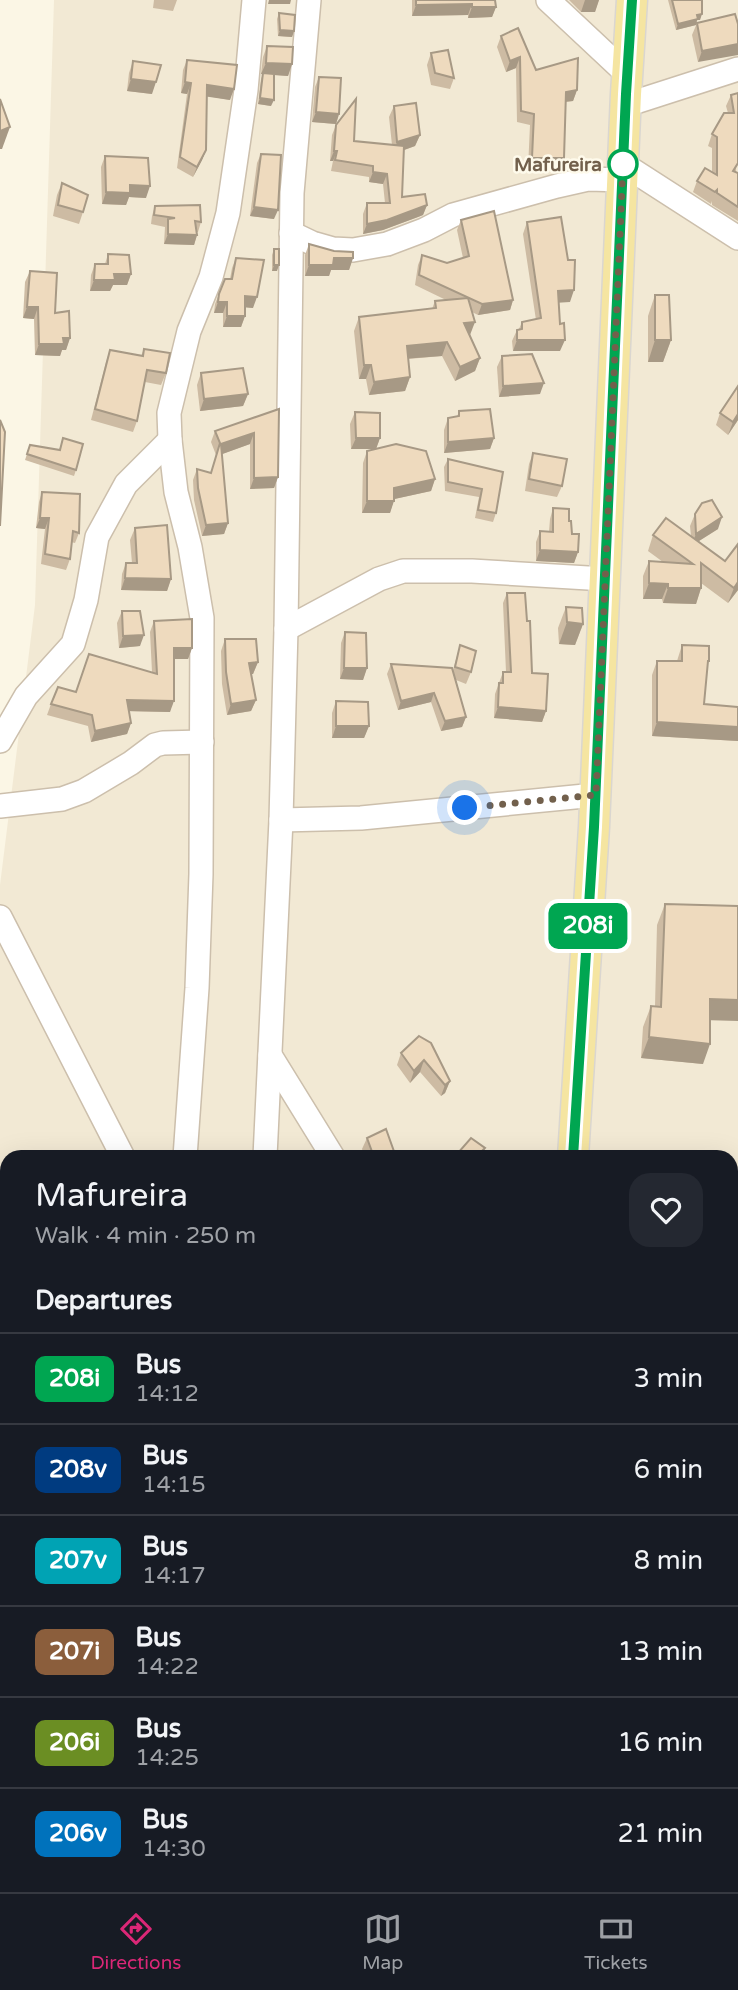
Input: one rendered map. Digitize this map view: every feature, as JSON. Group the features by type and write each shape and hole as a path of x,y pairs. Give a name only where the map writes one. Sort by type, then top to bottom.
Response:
{"main road":[{"path":"573,1150 596,795 632,0"}],"street":[{"path":"185,1150 197,988 201,874 202,618 192,558 176,492 169,413 189,331 211,277 228,214 246,90 254,0"},
{"path":"265,1150 281,820 292,193 309,0"},
{"path":"548,0 627,74"},
{"path":"626,105 738,69"},
{"path":"291,233 333,249 353,250 387,244 453,215 557,186 623,172 738,237"},
{"path":"0,741 26,696 73,644 86,600 97,537 126,484 170,440"},
{"path":"286,629 379,579 402,571 472,571 605,579"},
{"path":"0,806 62,799 84,792 155,745 202,742"},
{"path":"281,820 360,818 596,795"},
{"path":"0,917 119,1150"},
{"path":"270,1055 328,1150"}],"shaded area":[{"path":"54,0 738,0 738,1150 0,1150 0,885 35,605"}],"building":[{"path":"416,0 495,0 496,7 472,7 472,4 416,5"},
{"path":"672,0 702,0 702,14 697,15 698,19 678,24"},
{"path":"279,13 295,15 294,31 280,30"},
{"path":"735,14 738,44 702,51 697,23"},
{"path":"518,28 536,70 578,58 577,90 566,92 564,158 532,158 534,114 521,111 520,57 510,61 501,36"},
{"path":"267,46 293,47 292,64 266,63"},
{"path":"448,50 454,78 435,73 431,53"},
{"path":"187,60 237,65 234,89 207,85 206,150 197,167 180,157 191,83 185,82"},
{"path":"133,61 161,65 156,82 131,79"},
{"path":"263,73 274,74 274,100 260,98"},
{"path":"319,77 341,78 339,114 316,112"},
{"path":"738,93 738,163 733,171 738,173 738,207 717,193 717,190 715,192 697,181 705,168 717,175 717,137 712,134 724,113 734,113 731,95"},
{"path":"0,99 10,127 0,131"},
{"path":"356,99 354,141 404,146 402,197 425,194 427,205 387,220 367,224 367,203 390,203 387,174 373,172 373,166 335,160 337,151 334,151 336,125"},
{"path":"416,103 420,135 397,142 394,106"},
{"path":"261,154 281,155 278,210 254,207"},
{"path":"105,156 148,158 150,186 130,185 130,193 106,192"},
{"path":"62,183 88,195 83,212 58,205"},
{"path":"200,205 201,222 195,221 197,235 168,234 168,219 175,218 154,215 155,206"},
{"path":"494,211 513,300 482,304 419,275 422,255 447,263 469,256 461,220"},
{"path":"561,217 568,260 575,260 574,290 558,291 560,324 564,323 565,340 517,340 517,330 522,329 522,322 541,318 527,222"},
{"path":"309,244 334,251 353,252 353,258 334,258 333,265 309,265"},
{"path":"274,249 279,249 279,265 274,265"},
{"path":"108,254 129,255 131,274 114,274 115,280 94,280 95,264 108,264"},
{"path":"236,258 264,260 257,297 245,296 245,316 227,316 227,302 218,302 219,294 225,279 232,279"},
{"path":"30,271 57,273 55,313 69,311 70,338 63,338 64,344 39,344 38,307 27,307"},
{"path":"655,295 669,295 671,340 655,340"},
{"path":"468,298 475,322 464,323 480,358 460,367 447,342 407,346 410,377 374,382 371,365 364,365 359,317 436,308 435,301"},
{"path":"144,349 170,353 166,373 147,370 137,421 95,409 110,350 143,356"},
{"path":"532,354 544,383 503,386 502,356"},
{"path":"243,368 248,394 204,399 201,373"},
{"path":"738,386 738,414 733,422 720,413"},
{"path":"279,409 278,477 254,478 254,433 221,444 228,523 206,525 197,469 211,473 220,443 215,431"},
{"path":"490,409 494,438 448,442 448,418 459,416 459,411"},
{"path":"355,412 380,413 380,438 356,438"},
{"path":"0,420 5,432 0,526"},
{"path":"63,438 83,444 76,470 27,454 30,445 60,450"},
{"path":"396,444 426,451 435,479 394,488 394,501 367,501 367,451"},
{"path":"533,453 567,459 562,486 529,479"},
{"path":"448,459 503,472 496,513 478,510 482,489 448,482"},
{"path":"42,492 80,494 79,533 73,531 70,559 45,554 49,518 40,518"},
{"path":"712,500 722,517 696,534 695,514 702,503"},
{"path":"553,508 569,509 572,534 579,534 578,552 540,550 540,531 553,532"},
{"path":"666,518 725,561 738,544 738,582 734,588 701,563 701,588 668,588 668,584 649,583 649,561 693,564 653,535"},
{"path":"167,525 171,579 125,578 126,563 137,563 135,528"},
{"path":"507,593 525,593 527,621 530,621 532,673 548,674 546,711 498,707 499,683 503,683 503,672 511,672"},
{"path":"566,607 582,608 583,624 567,622"},
{"path":"122,611 140,611 144,635 123,636"},
{"path":"192,619 192,648 174,648 174,701 127,700 131,723 95,731 92,715 51,704 58,687 76,692 89,654 157,674 154,621"},
{"path":"345,632 366,633 367,668 344,668"},
{"path":"225,639 256,639 258,662 249,663 256,700 231,704"},
{"path":"460,645 476,651 471,672 455,667"},
{"path":"682,645 709,646 704,704 738,707 738,727 657,722 657,661 682,661"},
{"path":"391,664 452,668 466,717 445,721 434,693 401,701"},
{"path":"336,701 368,702 369,726 336,726"},
{"path":"665,904 738,906 738,1000 710,999 710,1044 649,1037 651,1006 661,1007"},
{"path":"419,1036 431,1043 450,1081 445,1085 424,1060 414,1071 401,1053"},
{"path":"386,1129 394,1150 371,1150 367,1138"},
{"path":"471,1138 485,1148 483,1150 460,1150"}],"bus line":[{"name":"208i","path":"573,1150 594,827 632,0"}],"place":[{"name":"Mafureira","path":"623,164"}],"route":[{"path":"465,808 596,795 623,164"}]}
